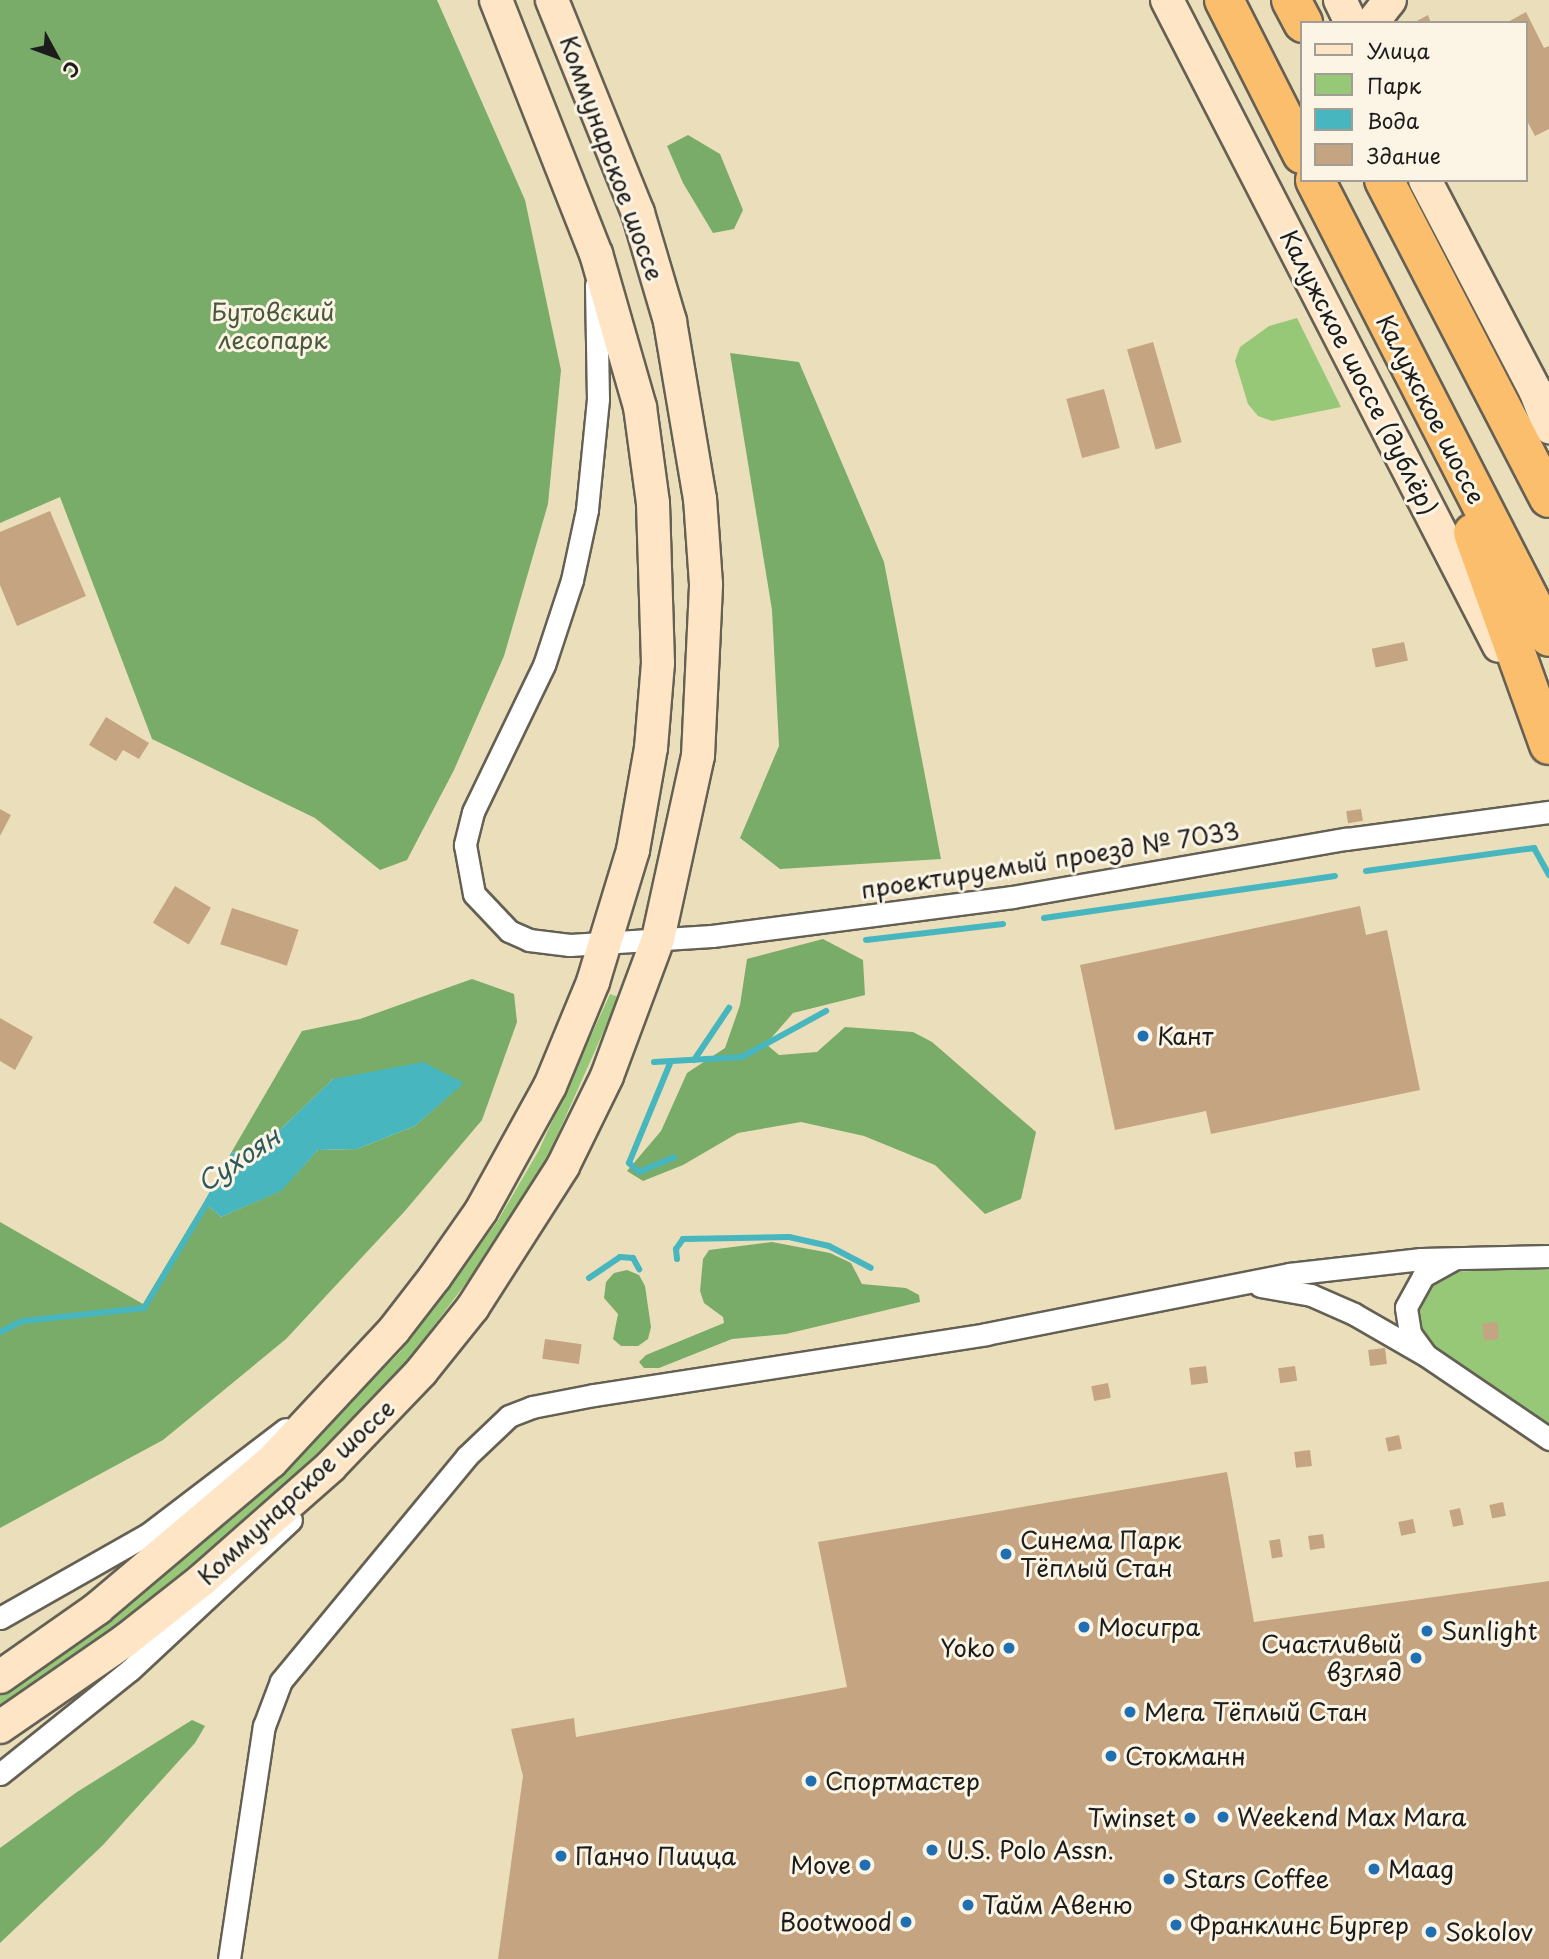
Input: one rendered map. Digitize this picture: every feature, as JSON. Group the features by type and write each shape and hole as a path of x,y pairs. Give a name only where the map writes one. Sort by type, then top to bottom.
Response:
{"highway":[{"path":"1224,0 1300,150"},
{"path":"1291,0 1302,21"},
{"name":"Калужское шоссе","path":"1316,182 1432,415 1549,637"},
{"path":"1385,182 1549,498"},
{"path":"1432,415 1545,738"}],"main road":[{"name":"Коммунарское шоссе","path":"0,1677 173,1548 271,1462 356,1373 435,1277 513,1157 564,1056 605,944 633,850 651,748 658,587 640,407 596,254 496,0"},
{"name":"Коммунарское шоссе","path":"0,1727 126,1640 202,1580 298,1497 400,1396 473,1307 563,1166 607,1076 658,939 698,756 706,584 700,499 667,309 638,213 552,0"},
{"name":"Калужское шоссе (дублёр)","path":"1167,0 1545,738"},
{"path":"1340,0 1350,21"},
{"path":"1374,21 1390,0"},
{"path":"1426,182 1535,390 1549,427"}],"street":[{"name":"проектируемый проезд № 7033","path":"596,254 598,399 587,510 572,580 544,665 473,812 465,845 474,894 492,918 529,940 558,944 605,944 1012,897 1346,839 1549,812"},
{"path":"229,1959 264,1726 281,1681 466,1457 509,1416 586,1397 986,1334 1348,1266 1464,1256 1549,1256"},
{"path":"1427,1356 1410,1333 1406,1307 1423,1276 1464,1256"},
{"path":"1251,1284 1311,1296 1427,1356 1549,1439"},
{"path":"0,1618 148,1534 356,1373"},
{"path":"0,1774 71,1720 203,1605 286,1525 400,1396"},
{"path":"1523,1419 1549,1432"}],"green space":[{"name":"Бутовский лесопарк","path":"0,0 437,0 525,200 561,370 548,504 504,656 454,770 407,860 380,870 315,818 152,739 60,497 0,523"},
{"path":"688,135 720,154 743,210 734,229 713,233 683,183 667,146"},
{"path":"1297,318 1341,407 1272,421 1258,416 1248,404 1235,361 1240,347 1269,326"},
{"path":"730,353 799,362 884,562 941,859 780,869 740,838 779,746 772,610"},
{"path":"823,939 863,960 865,995 793,1013 766,1044 779,1055 817,1052 845,1027 913,1032 932,1042 1036,1132 1021,1199 985,1214 935,1165 864,1136 801,1122 738,1133 683,1165 643,1181 627,1171 661,1131 687,1073 725,1048 740,1005 747,959"},
{"path":"472,979 514,994 517,1022 482,1120 404,1212 286,1339 163,1440 0,1528 0,1222 143,1304 204,1202 221,1217 280,1191 318,1150 357,1149 415,1126 463,1083 333,1079 265,1144 231,1153 302,1031 360,1019"},
{"path":"610,994 619,997 548,1156 505,1231 409,1359 349,1425 193,1565 116,1627 0,1707 0,1694 109,1617 279,1475 401,1351 497,1222 539,1150"},
{"path":"772,1242 830,1253 851,1263 862,1284 906,1288 919,1295 920,1302 786,1334 732,1339 659,1368 644,1368 639,1362 646,1355 724,1323 723,1317 704,1303 700,1291 703,1259 709,1250"},
{"path":"1549,1267 1549,1424 1423,1340 1414,1309 1427,1282 1452,1272"},
{"path":"627,1270 639,1275 645,1286 651,1327 648,1339 638,1346 621,1346 613,1339 618,1314 604,1298 606,1282 614,1273"},
{"path":"192,1720 205,1726 195,1743 103,1845 0,1943 0,1848 77,1792"}],"water":[{"path":"423,1062 464,1083 415,1126 357,1149 318,1150 281,1191 221,1217 204,1202 231,1153 265,1144 333,1079"}],"building":[{"path":"1526,12 1544,48 1549,46 1549,129 1535,136 1528,123 1528,21 1510,21"},
{"path":"1428,15 1430,21 1417,21"},
{"path":"1153,342 1182,442 1156,449 1127,349"},
{"path":"1104,389 1120,448 1082,458 1066,399"},
{"path":"50,511 86,596 17,626 0,585 0,532"},
{"path":"1404,642 1408,661 1376,667 1372,649"},
{"path":"106,717 149,743 139,759 123,750 116,761 89,745"},
{"path":"0,809 11,815 0,836"},
{"path":"1361,809 1363,821 1348,823 1346,811"},
{"path":"175,886 211,908 189,944 153,923"},
{"path":"1360,906 1366,935 1387,930 1420,1090 1211,1134 1206,1111 1115,1130 1080,965"},
{"path":"232,908 299,930 287,966 220,944"},
{"path":"0,1018 33,1037 15,1070 0,1061"},
{"path":"1497,1322 1499,1339 1484,1341 1482,1324"},
{"path":"545,1339 582,1344 579,1364 542,1359"},
{"path":"1385,1348 1387,1364 1370,1366 1368,1350"},
{"path":"1206,1366 1208,1383 1191,1385 1189,1368"},
{"path":"1295,1366 1297,1381 1280,1383 1278,1368"},
{"path":"1108,1383 1111,1398 1094,1401 1091,1386"},
{"path":"1399,1435 1402,1449 1388,1452 1385,1438"},
{"path":"1310,1450 1312,1466 1296,1468 1294,1452"},
{"name":"Мега Тёплый Cтан","path":"1227,1472 1254,1622 1549,1581 1549,1959 498,1959 523,1776 511,1729 574,1718 576,1737 847,1687 818,1542"},
{"path":"1503,1502 1506,1516 1492,1519 1489,1505"},
{"path":"1460,1508 1464,1525 1453,1527 1449,1510"},
{"path":"1413,1519 1416,1533 1401,1536 1398,1522"},
{"path":"1323,1534 1325,1548 1310,1550 1308,1536"},
{"path":"1280,1539 1283,1557 1272,1558 1269,1541"}],"waterway":[{"path":"1366,871 1534,848 1549,875"},
{"path":"1044,918 1335,876"},
{"path":"866,940 1003,924"},
{"path":"694,1060 729,1008"},
{"path":"654,1062 742,1057 826,1011"},
{"path":"671,1061 629,1163 639,1172 674,1157"},
{"name":"Сухоян","path":"0,1332 23,1321 144,1308 210,1198"},
{"path":"677,1259 676,1249 683,1239 789,1237 829,1246 871,1268"},
{"path":"589,1278 620,1257 633,1258 639,1269"}],"place":[{"name":"Кант","path":"1143,1036"},
{"name":"Синема Парк Тёплый Стан","path":"1006,1554"},
{"name":"Мосигра","path":"1084,1627"},
{"name":"Sunlight","path":"1427,1631"},
{"name":"Yoko","path":"1009,1648"},
{"name":"Счастливый взгляд","path":"1416,1658"},
{"name":"Мега Тёплый Cтан","path":"1130,1712"},
{"name":"Стокманн","path":"1111,1756"},
{"name":"Спортмастер","path":"811,1781"},
{"name":"Weekend Max Mara","path":"1223,1817"},
{"name":"Twinset","path":"1190,1818"},
{"name":"U.S. Polo Assn.","path":"932,1850"},
{"name":"Панчо Пицца","path":"561,1856"},
{"name":"Move","path":"865,1865"},
{"name":"Maag","path":"1374,1869"},
{"name":"Stars Coffee","path":"1169,1879"},
{"name":"Тайм Авеню","path":"968,1905"},
{"name":"Bootwood","path":"906,1922"},
{"name":"Франклинс Бургер","path":"1176,1925"},
{"name":"Sokolov","path":"1431,1932"}]}
